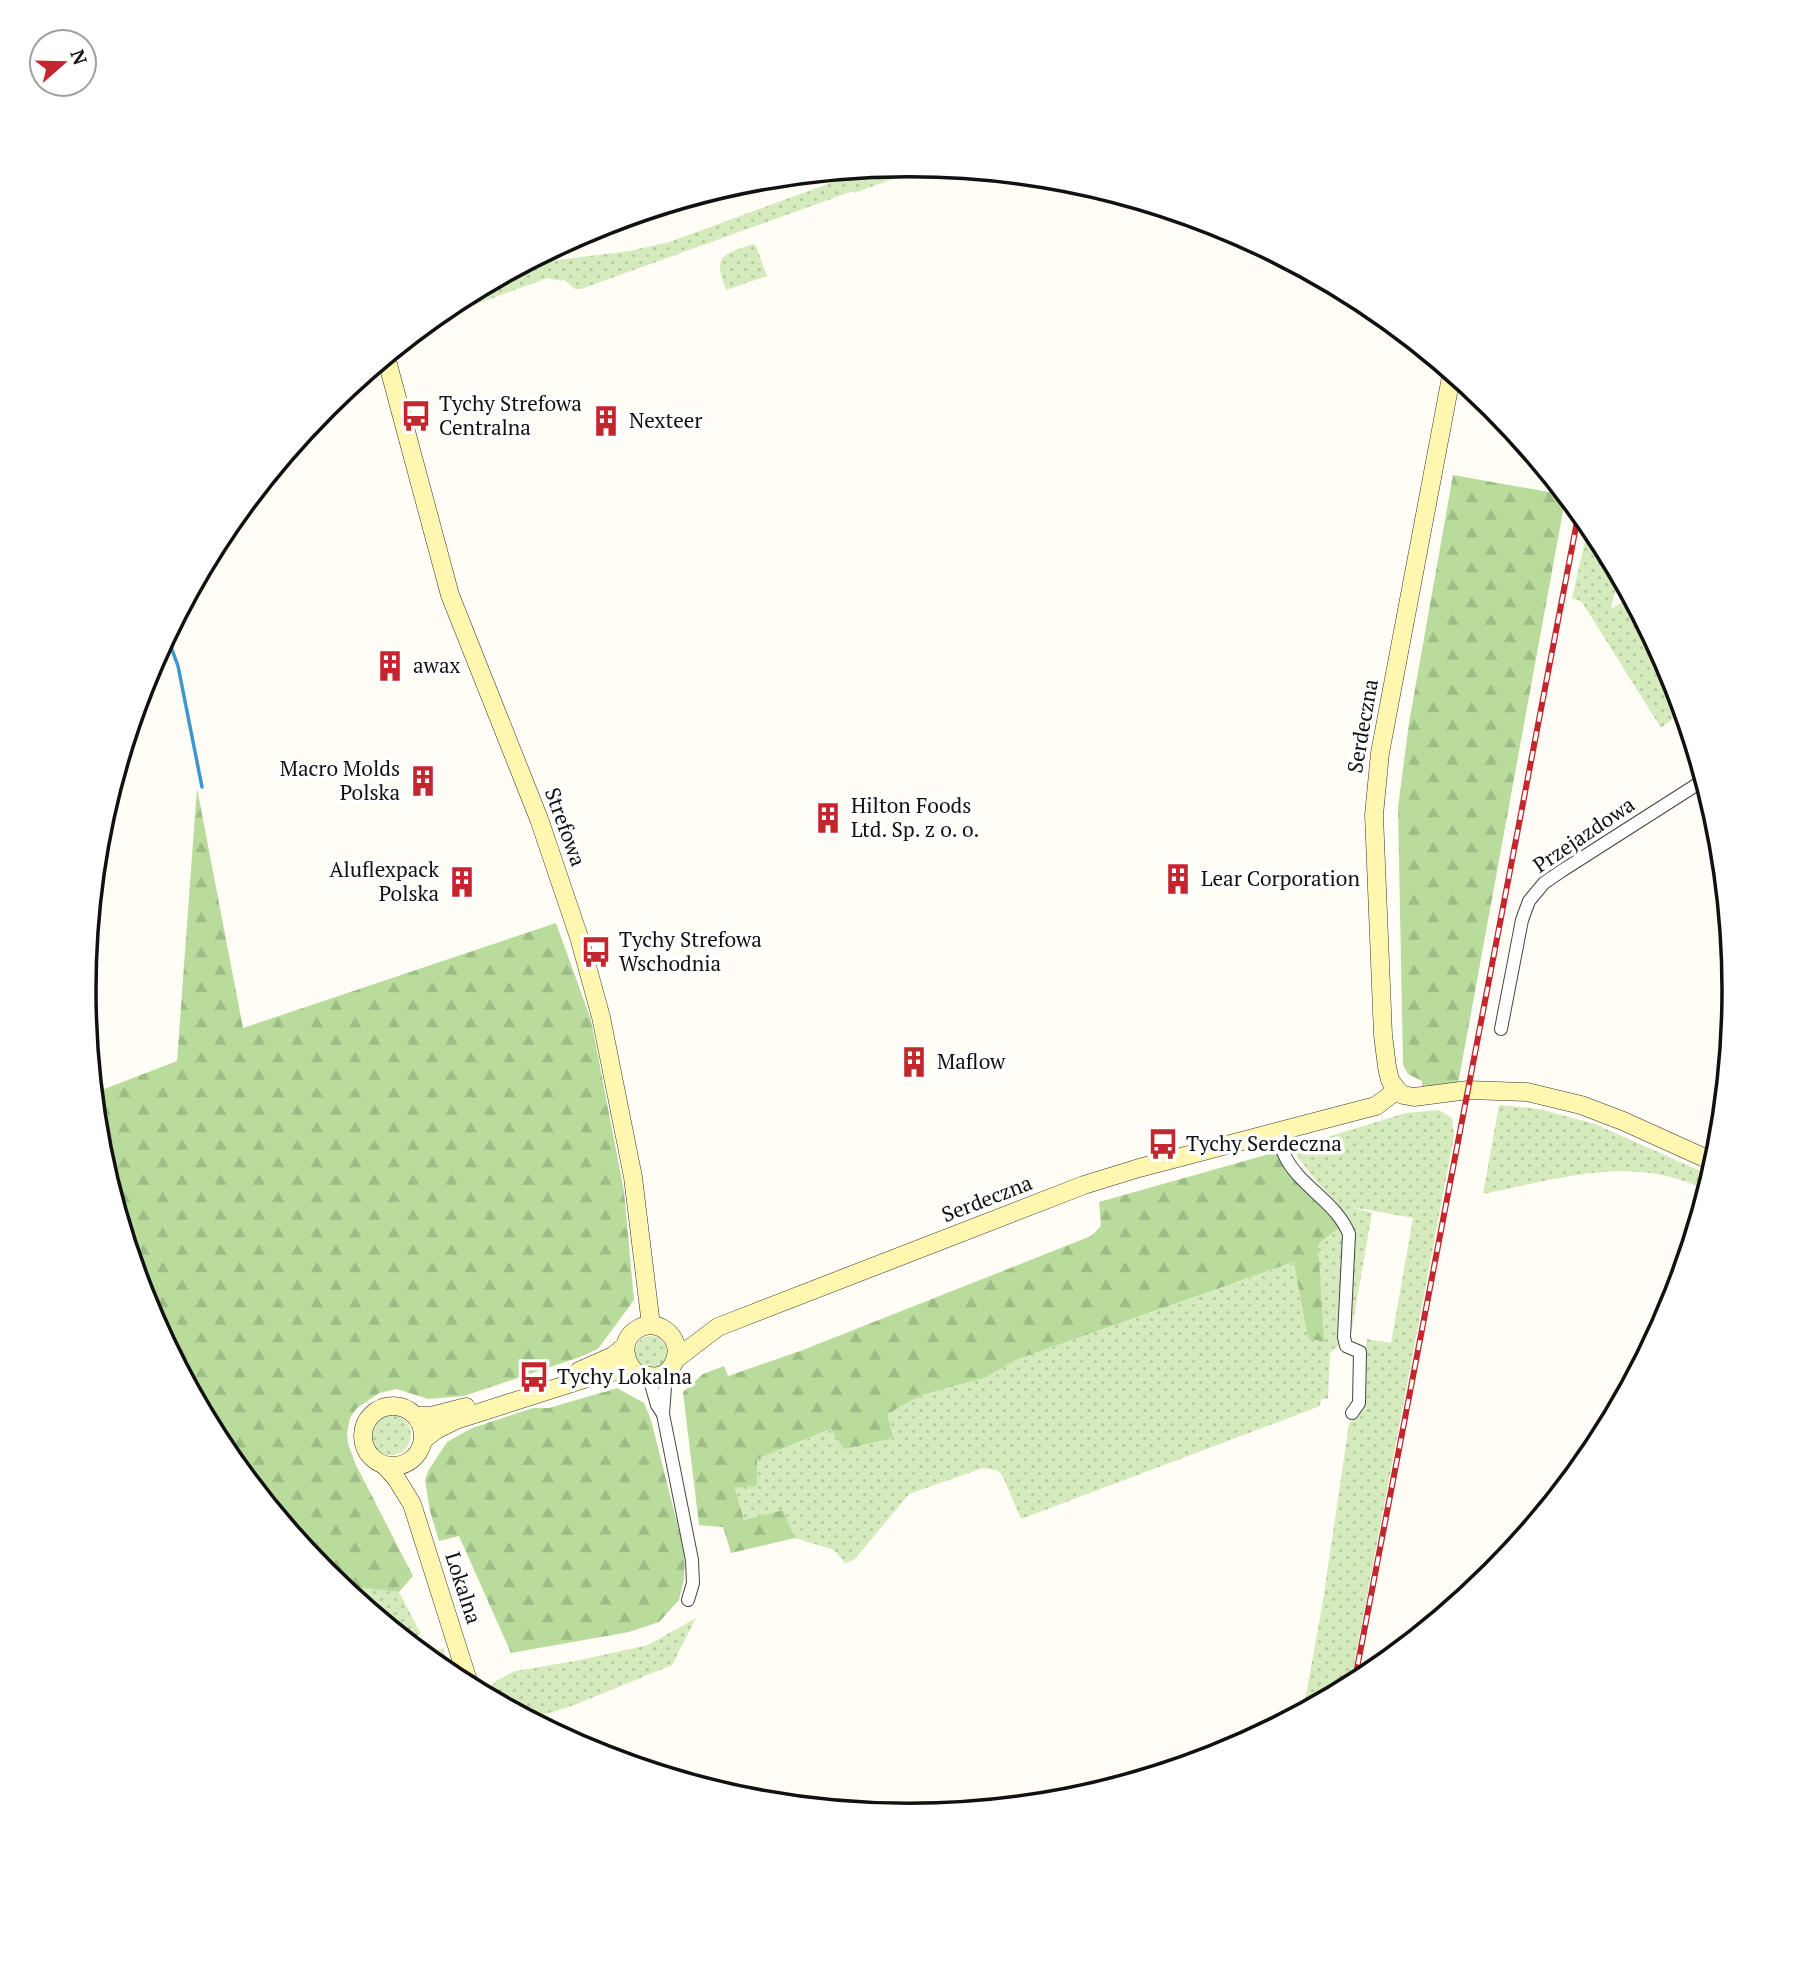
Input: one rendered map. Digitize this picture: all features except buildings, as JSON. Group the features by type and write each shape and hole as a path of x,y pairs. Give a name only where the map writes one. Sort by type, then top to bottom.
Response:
{"street":[{"name":"Strefowa","path":"388,366 450,595 539,818 595,995 618,1095 659,1328"},
{"name":"Serdeczna","path":"659,1328 680,1332 718,1327 1098,1180 1376,1106 1396,1090 1390,1080 1383,1035 1374,846 1375,795 1380,753 1450,383"},
{"name":"Przejazdowa","path":"1500,1029 1522,920 1529,901 1544,883 1696,785"},
{"path":"1396,1090 1403,1095 1414,1097 1468,1090 1527,1092 1581,1105 1705,1158"},
{"path":"1278,1133 1284,1154 1296,1172 1343,1220 1349,1234 1344,1337 1346,1346 1360,1352 1359,1403 1352,1413"},
{"name":"Serdeczna","path":"657,1370 718,1327"},
{"path":"415,1416 431,1416 460,1409 571,1374 613,1356 625,1346 637,1329 659,1328 675,1341 657,1370 657,1405 663,1414 692,1560 693,1583 688,1600"},
{"path":"625,1346 627,1361 657,1370"},
{"path":"423,1440 456,1420 600,1374 657,1370"},
{"path":"393,1406 401,1407 415,1416 420,1423 423,1440 412,1459 401,1465 384,1465 370,1456 363,1440 363,1432 370,1416 376,1411 393,1406"},
{"name":"Lokalna","path":"412,1459 412,1504"},
{"name":"Lokalna","path":"384,1465 396,1478 412,1504 465,1670"}],"green space":[{"path":"898,177 581,289 575,289 563,279 561,281 548,278 470,306 550,261 629,251 669,242 838,180"},
{"path":"753,244 767,276 726,290 720,263 727,254"},
{"path":"1453,475 1553,493 1564,507 1458,1084 1422,1088 1422,1081 1408,1074 1403,1065 1398,807 1409,723"},
{"path":"1586,538 1616,587 1611,609 1624,601 1661,679 1675,717 1661,728 1582,602 1572,598"},
{"path":"197,788 243,1028 556,923 591,1020 624,1191 634,1300 598,1349 580,1357 464,1396 428,1399 397,1389 379,1393 357,1408 350,1418 348,1444 356,1465 413,1576 399,1592 358,1587 298,1526 264,1485 205,1397 158,1301 124,1200 102,1090 177,1061"},
{"path":"1499,1105 1539,1109 1595,1124 1702,1171 1698,1187 1665,1176 1620,1171 1561,1178 1483,1194"},
{"path":"1439,1110 1452,1118 1454,1136 1353,1671 1316,1694 1305,1700 1322,1607 1349,1424 1361,1412 1366,1397 1367,1339 1391,1343 1413,1218 1351,1207 1372,1213 1351,1334 1330,1353 1328,1399 1321,1399 1320,1406 1021,1519 1003,1477 997,1470 983,1468 909,1494 855,1559 845,1563 834,1550 795,1538 783,1510 744,1520 735,1487 756,1486 757,1459 832,1429 892,1439 886,1414 922,1395 987,1377 1015,1360 1295,1262 1308,1338 1318,1244 1340,1227 1339,1205 1316,1181 1291,1148 1406,1113"},
{"path":"1276,1152 1288,1172 1340,1227 1318,1244 1324,1342 1308,1338 1294,1262 1015,1360 987,1377 922,1395 887,1414 893,1438 844,1449 831,1429 757,1459 757,1486 735,1488 744,1520 783,1510 795,1538 731,1553 723,1527 699,1525 683,1392 703,1374 724,1366 728,1376 803,1350 1091,1236 1101,1226 1099,1202"},
{"path":"651,1336 662,1341 667,1352 662,1363 651,1368 640,1363 635,1352 640,1341"},
{"path":"617,1388 644,1403 651,1420 685,1554 684,1579 679,1600 659,1622 629,1632 511,1653 459,1536 439,1541 425,1480 428,1471 447,1442 472,1428 533,1408 549,1408"},
{"path":"391,1415 399,1416 405,1421 410,1427 410,1443 405,1449 399,1454 391,1455 383,1454 377,1449 372,1443 371,1435 372,1427 377,1421 383,1416"},
{"path":"357,1586 399,1592 421,1634 414,1635"},
{"path":"696,1618 672,1665 572,1706 543,1715 491,1687 496,1681 515,1671 648,1645"},
{"path":"443,1648 446,1658 437,1651"}],"waterway":[{"path":"172,649 178,666 202,787"}],"railway":[{"path":"1357,1669 1576,525"}],"place":[{"name":"Tychy Strefowa Centralna","path":"416,416"},
{"name":"Nexteer","path":"606,421"},
{"name":"awax","path":"390,666"},
{"name":"Macro Molds Polska","path":"423,781"},
{"name":"Hilton Foods Ltd. Sp. z o. o.","path":"828,818"},
{"name":"Lear Corporation","path":"1178,879"},
{"name":"Aluflexpack Polska","path":"462,882"},
{"name":"Tychy Strefowa Wschodnia","path":"596,952"},
{"name":"Maflow","path":"914,1062"},
{"name":"Tychy Serdeczna","path":"1163,1144"},
{"name":"Tychy Lokalna","path":"534,1377"}]}
